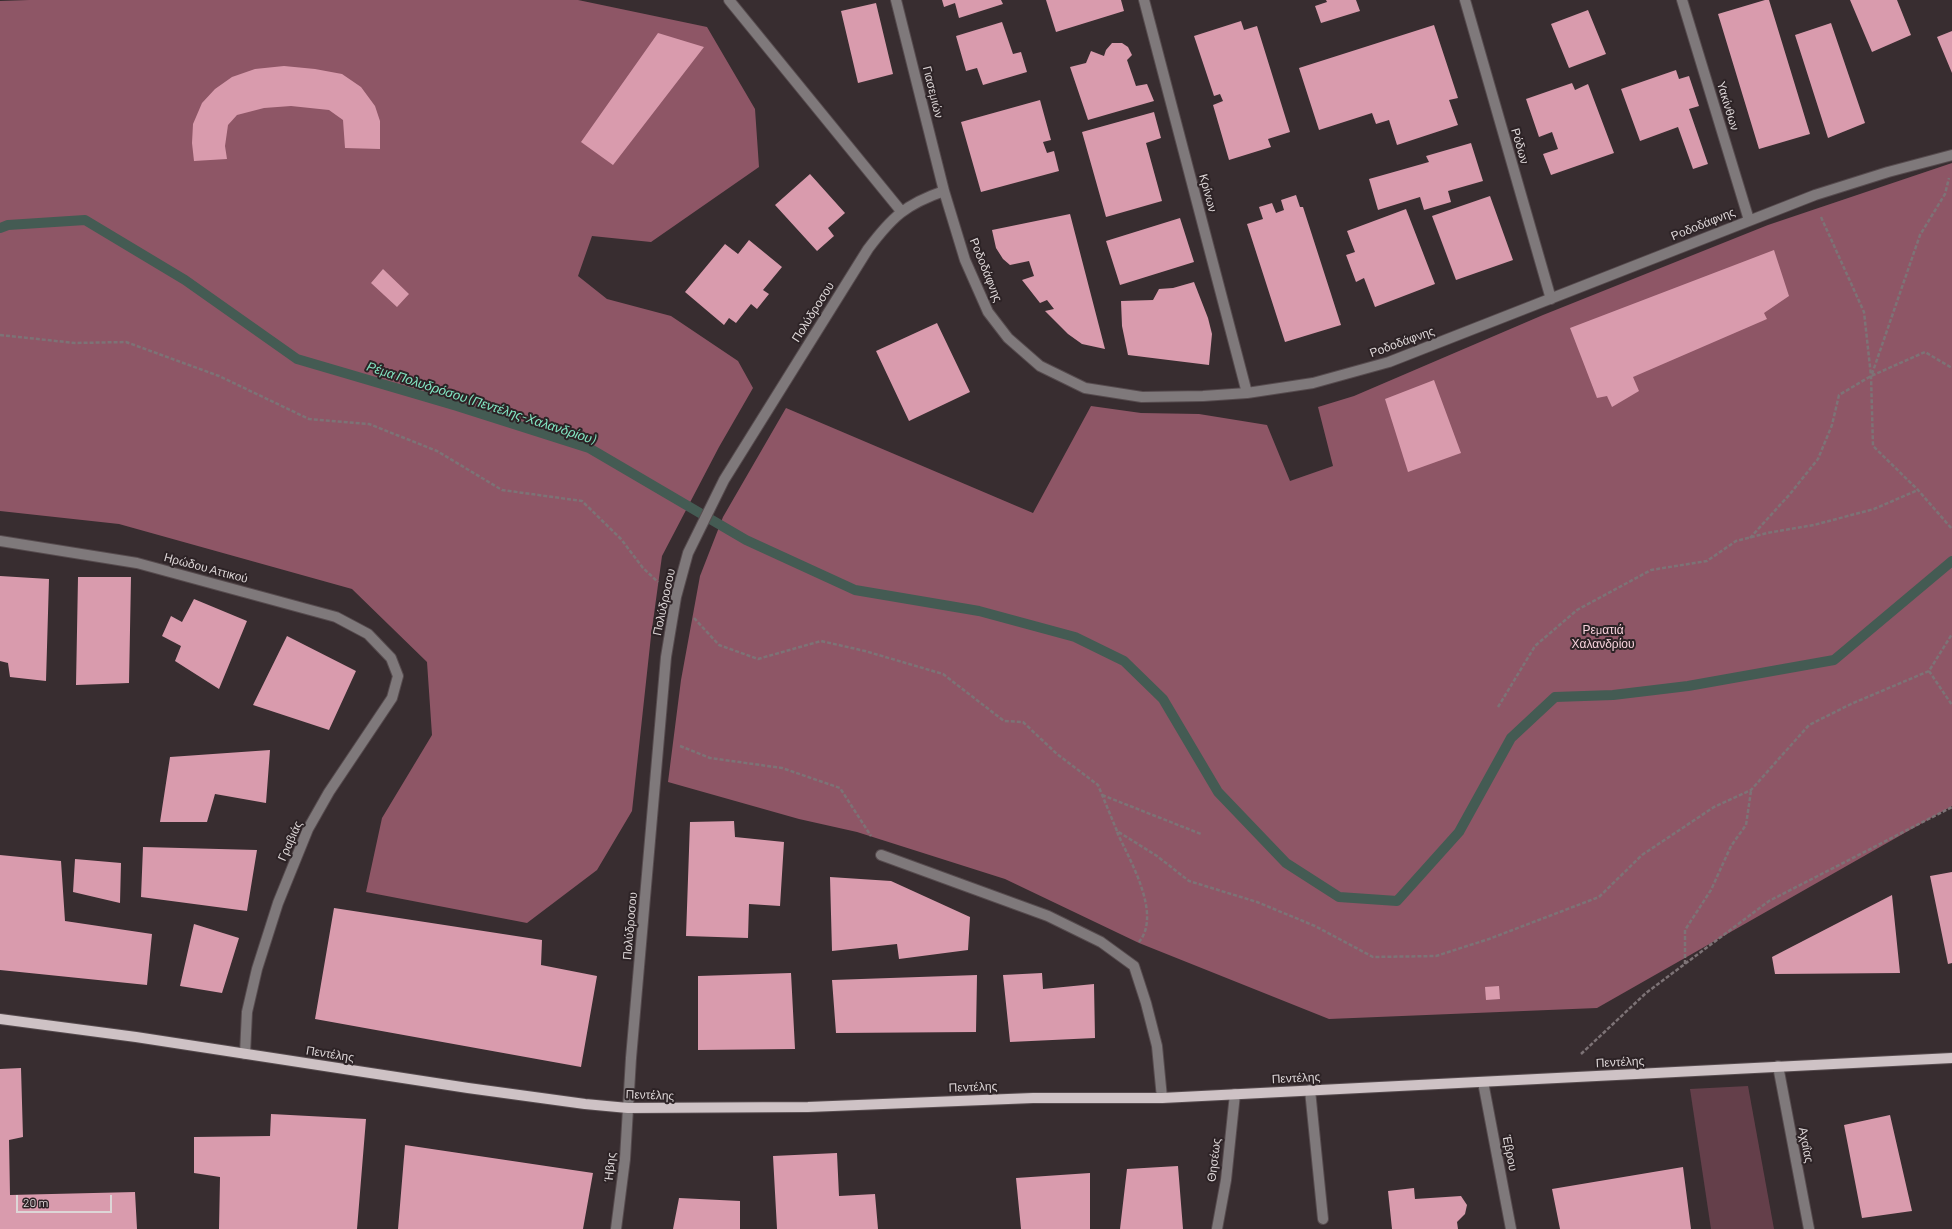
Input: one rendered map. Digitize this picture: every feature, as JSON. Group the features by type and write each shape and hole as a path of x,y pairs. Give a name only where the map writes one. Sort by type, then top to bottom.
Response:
{"main road":[{"name":"Πεντέλης","path":"0,1019 522,1095 628,1108 808,1107 1033,1098 1162,1098 1952,1058"}],"street":[{"path":"729,0 901,211"},
{"name":"Γιασεμιών","path":"896,0 944,191"},
{"name":"Κρίνων","path":"1144,0 1246,393"},
{"name":"Ρόδων","path":"1465,0 1551,299"},
{"name":"Υακίνθων","path":"1682,0 1749,220"},
{"name":"Ροδοδάφνης","path":"944,191 965,260 988,312 1008,338 1040,366 1085,388 1142,397 1246,393 1313,383 1389,362 1749,220 1844,186 1952,155"},
{"name":"Πολύδροσου","path":"628,1108 631,1058 666,657 676,597 688,553 724,480 868,249 885,226 901,211 922,198 944,191"},
{"name":"Ηρώδου Αττικού","path":"0,541 137,563 336,617 368,634 391,658"},
{"name":"Γραβιάς","path":"245,1054 247,1012 257,969 278,903 308,829 329,792 392,698 398,676 391,658"},
{"path":"881,855 1048,916 1101,942 1134,966 1146,1003 1157,1046 1162,1098"},
{"name":"Αχαΐας","path":"1778,1066 1809,1229"},
{"name":"Έβρου","path":"1483,1082 1511,1229"},
{"path":"1310,1090 1323,1219"},
{"name":"Θησέως","path":"1217,1229 1226,1180 1235,1094"},
{"name":"Ήβης","path":"616,1229 625,1160 628,1108"}],"path":[{"path":"1871,376 1920,236 1945,194 1950,171"},
{"path":"1821,215 1864,312 1871,376 1873,446 1918,490 1952,529"},
{"path":"0,335 75,343 126,342 219,376 309,419 369,424 437,451 502,490 582,501 621,539 643,568 676,597 719,645 758,659 821,641 865,651 942,674 1004,721 1023,722 1057,754 1098,785 1140,884 1149,915 1145,935 1125,959"},
{"path":"1750,538 1790,494 1818,459 1832,425 1838,395 1871,376 1925,352 1952,368"},
{"path":"1498,707 1535,646 1576,610 1651,570 1707,561 1736,542 1814,525 1874,509 1918,490"},
{"path":"1117,831 1157,856 1189,881 1257,902 1314,926 1372,957 1436,956 1489,939 1599,897 1642,855 1714,807 1751,790 1809,725 1851,704 1929,671 1952,634"},
{"path":"1929,671 1952,705"},
{"path":"661,722 680,746 710,758 782,768 840,788 866,827 881,855"},
{"path":"1685,964 1685,930 1711,890 1731,846 1746,825 1751,790"},
{"path":"1102,794 1200,834"},
{"path":"1556,1078 1646,992 1769,901 1952,807"}],"shaded area":[{"path":"1748,1086 1774,1229 1711,1229 1690,1089"}],"green space":[{"path":"578,0 707,27 755,109 759,167 651,242 592,236 578,276 607,299 671,316 738,361 753,388 719,447 662,556 651,636 632,811 597,870 527,923 366,892 382,818 432,735 427,662 352,589 119,524 0,511 0,1"},
{"name":"Ρεματιά Χαλανδρίου","path":"1952,163 1952,806 1597,1008 1329,1019 1139,943 1005,879 857,832 799,819 668,782 681,680 700,576 723,517 786,408 1033,513 1091,406 1141,413 1199,414 1267,425 1290,481 1333,466 1318,407 1354,396 1543,315 1768,225"}],"building":[{"path":"942,0 1001,0 1003,4 959,18 955,3 944,7"},
{"path":"1046,0 1121,0 1124,11 1056,32"},
{"path":"1326,0 1356,0 1360,11 1321,23 1315,6 1327,2"},
{"path":"1769,0 1810,134 1759,149 1718,14"},
{"path":"1850,0 1897,0 1911,35 1872,52"},
{"path":"876,3 893,74 858,83 841,11"},
{"path":"1588,10 1606,54 1569,68 1551,24"},
{"path":"1241,21 1244,30 1257,26 1290,132 1268,139 1271,147 1229,160 1213,105 1223,101 1220,94 1214,96 1194,36"},
{"path":"1002,22 1013,54 1021,52 1027,72 983,85 977,68 966,71 956,36"},
{"path":"1831,23 1865,123 1828,138 1795,35"},
{"path":"1434,25 1458,98 1449,100 1458,125 1397,145 1389,120 1376,124 1372,113 1319,130 1299,68"},
{"path":"1952,31 1952,73 1937,37"},
{"path":"658,33 704,47 613,165 581,142"},
{"path":"1112,43 1122,43 1128,47 1132,55 1127,60 1136,86 1147,84 1154,101 1088,120 1070,67 1086,63 1091,51 1104,56 1106,50"},
{"path":"284,66 315,69 342,74 361,87 375,106 380,121 380,149 345,148 343,120 329,110 291,106 264,108 237,115 228,125 225,146 227,159 194,161 192,143 193,124 202,103 215,89 232,77 255,69"},
{"path":"1676,70 1679,79 1689,76 1699,106 1689,109 1708,164 1693,169 1678,127 1640,141 1621,89"},
{"path":"1572,83 1575,90 1588,84 1614,153 1551,175 1543,154 1558,149 1552,132 1539,137 1526,99"},
{"path":"1040,100 1051,140 1043,142 1047,153 1054,151 1059,171 981,192 961,122"},
{"path":"1154,112 1161,138 1146,143 1162,201 1106,217 1082,132"},
{"path":"1471,143 1483,181 1448,191 1451,202 1424,210 1420,197 1378,210 1369,179 1429,162 1426,156"},
{"path":"810,174 845,213 828,228 834,236 817,251 775,205"},
{"path":"1296,195 1300,207 1303,207 1341,325 1285,342 1247,224 1263,219 1259,207 1272,203 1276,213 1284,210 1281,200"},
{"path":"1490,196 1513,260 1456,280 1432,216"},
{"path":"1406,209 1435,284 1375,307 1364,278 1356,282 1346,255 1355,252 1347,231"},
{"path":"1070,214 1105,349 1082,344 1068,334 1045,311 1054,309 1047,300 1040,303 1022,280 1034,276 1029,261 1010,265 1003,259 996,248 992,230"},
{"path":"1180,218 1194,262 1120,285 1106,241"},
{"path":"749,240 782,267 763,290 769,294 757,309 751,304 736,323 729,318 724,325 685,292 725,244 738,254"},
{"path":"1774,250 1789,296 1764,313 1767,319 1633,377 1639,391 1612,407 1607,396 1597,398 1570,328"},
{"path":"383,269 409,294 397,307 371,283"},
{"path":"1194,282 1208,318 1212,334 1209,365 1128,355 1122,326 1121,301 1153,300 1159,289 1173,288"},
{"path":"937,323 970,392 909,421 876,351"},
{"path":"1434,380 1461,453 1408,472 1385,399"},
{"path":"0,576 49,579 46,681 10,677 8,663 0,661"},
{"path":"78,577 131,577 129,683 76,685"},
{"path":"194,599 247,621 219,689 175,661 181,646 162,636 171,616 182,622"},
{"path":"287,636 356,671 329,730 253,705"},
{"path":"270,750 266,803 215,794 207,822 160,822 170,757"},
{"path":"734,821 735,837 784,842 780,906 749,904 748,938 686,936 690,822"},
{"path":"143,847 257,850 247,911 141,897"},
{"path":"0,855 61,861 65,921 152,934 147,985 0,970"},
{"path":"75,859 121,863 120,903 73,892"},
{"path":"1952,872 1952,963 1948,964 1930,876"},
{"path":"830,877 891,881 970,917 968,950 899,959 897,944 832,951"},
{"path":"1892,895 1900,973 1775,974 1772,957"},
{"path":"334,908 542,940 541,965 597,976 581,1067 315,1019"},
{"path":"194,924 239,938 222,993 180,986"},
{"path":"791,973 795,1049 698,1050 698,976"},
{"path":"1042,973 1043,989 1094,984 1095,1038 1010,1042 1003,975"},
{"path":"977,975 976,1032 836,1033 832,980"},
{"path":"1499,986 1500,999 1486,1000 1485,987"},
{"path":"21,1068 23,1137 9,1140 10,1195 135,1192 137,1229 0,1229 0,1069"},
{"path":"271,1114 366,1119 357,1229 219,1229 220,1177 194,1173 194,1137 270,1136"},
{"path":"1890,1115 1912,1211 1862,1218 1844,1125"},
{"path":"405,1145 593,1173 583,1229 398,1229"},
{"path":"837,1153 839,1196 875,1194 878,1229 777,1229 773,1156"},
{"path":"1178,1166 1183,1229 1120,1229 1127,1169"},
{"path":"1683,1167 1691,1229 1560,1229 1552,1189"},
{"path":"1090,1173 1090,1229 1021,1229 1016,1178"},
{"path":"1414,1188 1415,1199 1461,1196 1467,1205 1465,1214 1457,1222 1458,1229 1392,1229 1388,1191"},
{"path":"679,1198 740,1201 740,1229 673,1229"}],"waterway":[{"name":"Ρέμα Πολυδρόσου (Πεντέλης-Χαλανδρίου)","path":"0,228 8,225 85,220 185,280 297,359 457,406 589,448 746,540 855,590 979,611 1075,637 1124,661 1163,699 1218,792 1286,863 1339,897 1397,901 1459,832 1511,738 1555,697 1613,695 1688,686 1834,660 1952,561"}]}
